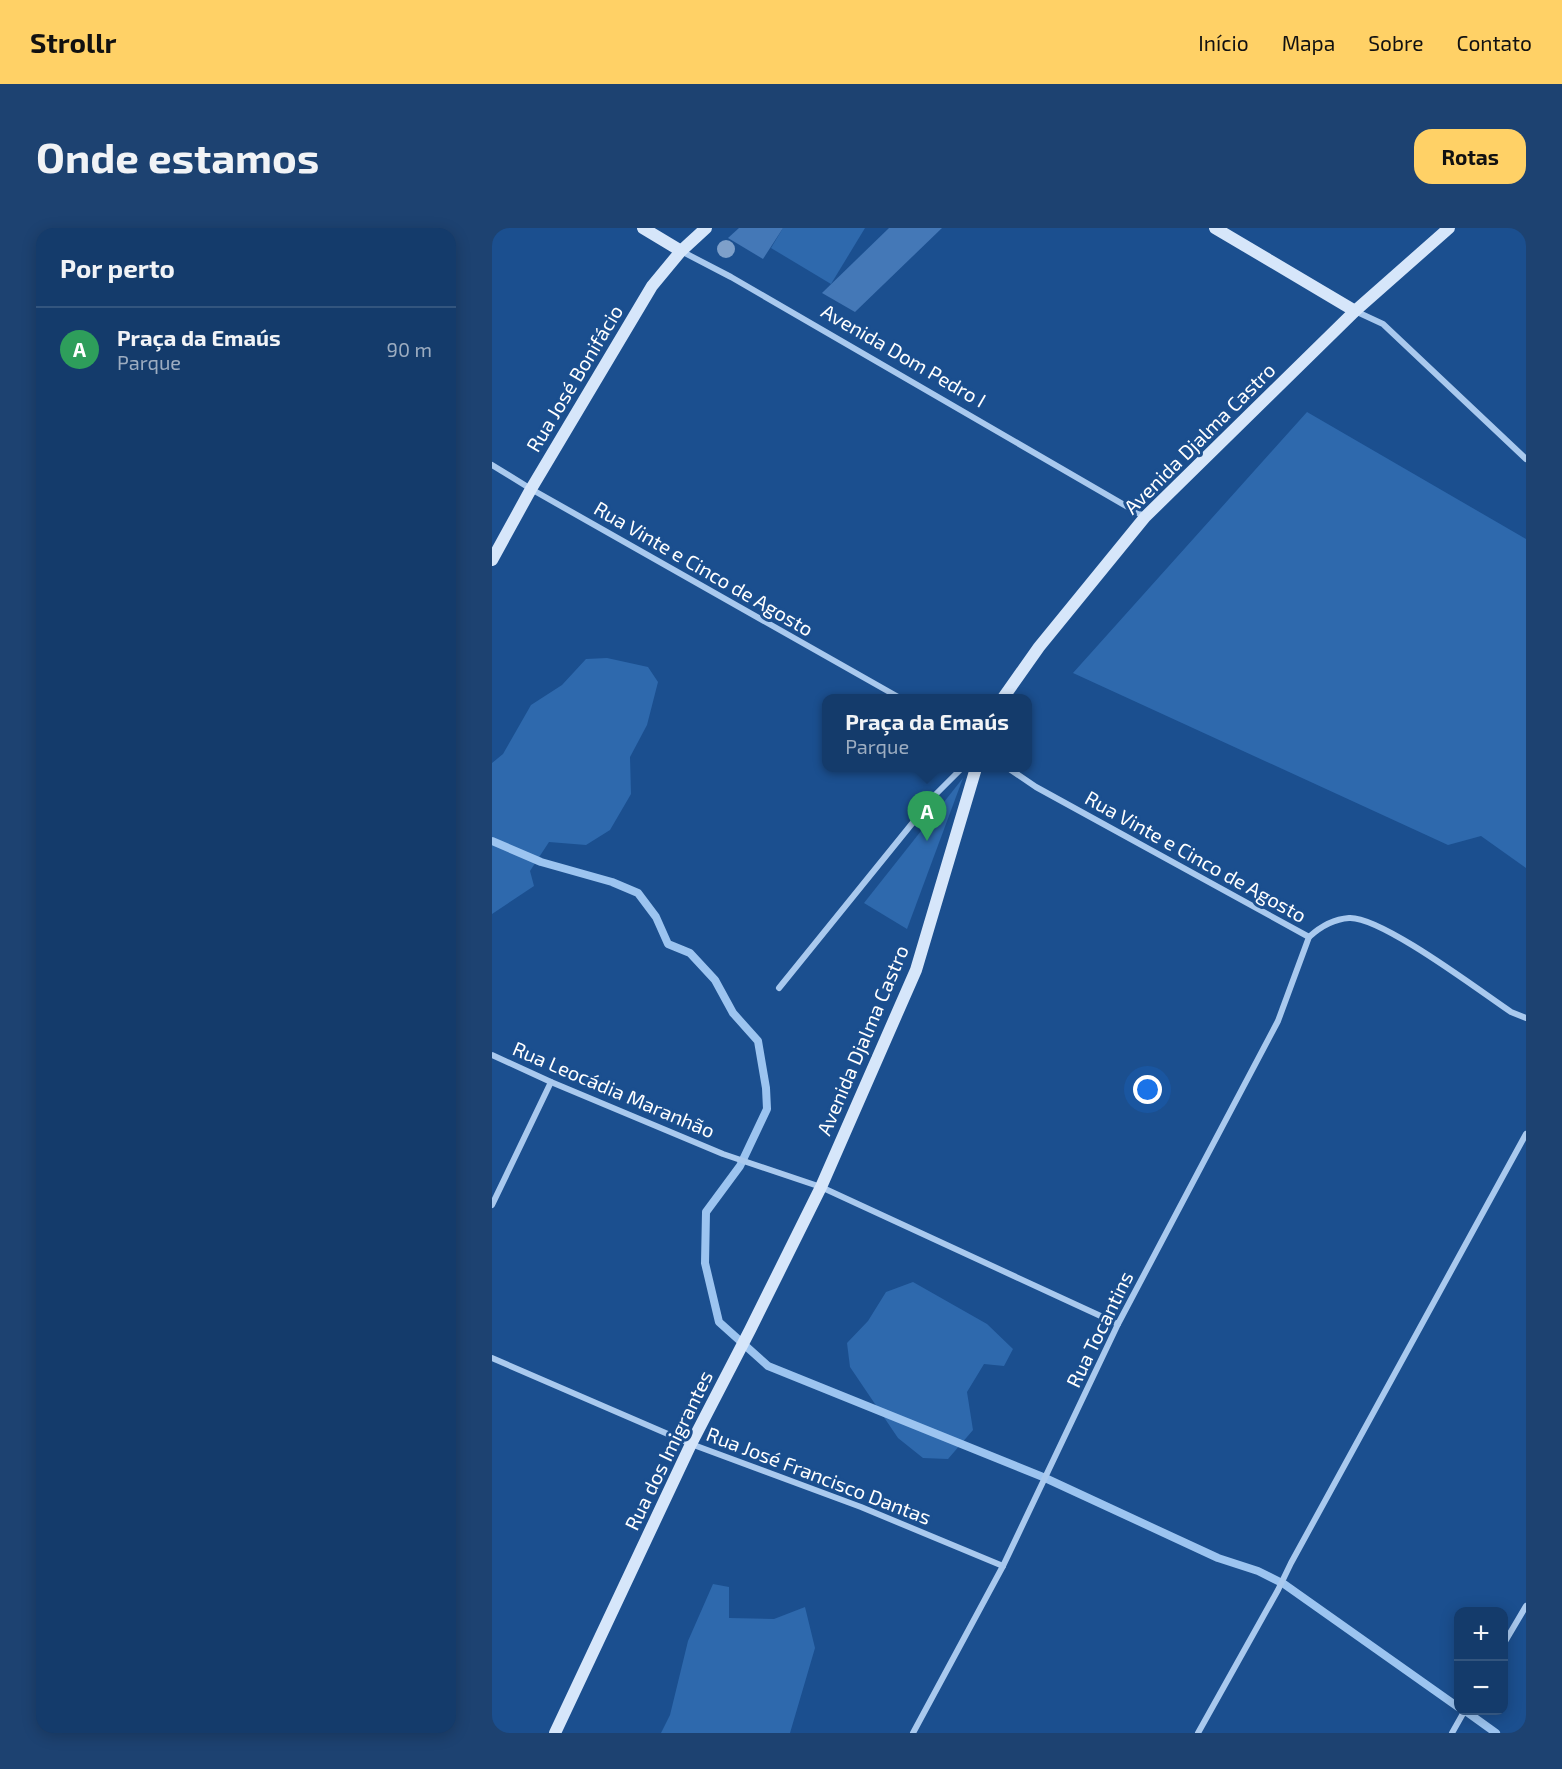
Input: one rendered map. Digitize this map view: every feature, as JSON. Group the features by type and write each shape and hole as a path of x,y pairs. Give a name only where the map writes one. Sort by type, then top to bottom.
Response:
{"street":[{"name":"Avenida Dom Pedro I","path":"643,228 1145,517"},
{"name":"Rua José Bonifácio","path":"492,560 531,489 652,286 681,250 706,228"},
{"path":"1215,228 1355,311 1383,324 1526,459"},
{"name":"Avenida Djalma Castro","path":"1006,694 1039,647 1145,517 1355,311 1449,228"},
{"name":"Rua Vinte e Cinco de Agosto","path":"492,465 891,694"},
{"path":"779,988 936,794 958,772"},
{"name":"Avenida Djalma Castro","path":"821,1187 916,970 975,772"},
{"name":"Rua Vinte e Cinco de Agosto","path":"1014,772 1036,787 1309,937 1318,928 1335,921 1352,918 1377,926 1409,942 1511,1012 1526,1018"},
{"name":"Rua Tocantins","path":"913,1733 1003,1566 1118,1324 1278,1021 1309,937"},
{"name":"Rua Leocádia Maranhão","path":"492,1055 723,1154 821,1187 1118,1324"},
{"path":"492,1205 551,1082"},
{"path":"1198,1733 1526,1134"},
{"name":"Rua dos Imigrantes","path":"555,1733 691,1444 821,1187"},
{"name":"Rua José Francisco Dantas","path":"492,1358 691,1444 861,1508 1003,1566"},
{"path":"1508,1637 1526,1606"},
{"path":"1453,1731 1463,1715"}],"shaded area":[{"path":"783,228 865,228 831,284 771,248"},
{"path":"1307,412 1526,539 1526,868 1481,836 1448,845 1073,673"},
{"path":"607,658 648,667 658,682 647,725 630,757 631,794 610,830 586,845 549,842 530,871 534,886 492,914 492,763 503,754 531,705 562,685 586,659"},
{"path":"963,778 907,929 864,903"},
{"path":"913,1282 987,1324 1013,1349 1004,1366 984,1364 967,1392 973,1430 948,1459 923,1458 898,1438 850,1367 847,1343 868,1321 886,1292"},
{"path":"713,1584 729,1587 729,1618 774,1619 805,1607 815,1648 790,1733 661,1733 670,1715 688,1641"}],"building":[{"path":"739,228 783,228 763,259 728,238"},
{"path":"889,228 942,228 855,312 822,293"}],"waterway":[{"path":"492,841 541,862 612,882 638,893 656,917 668,944 690,953 715,980 733,1013 758,1041 767,1109 740,1166 706,1212 705,1263 719,1322 768,1366 1043,1477 1218,1558 1258,1571 1284,1584 1454,1704"},
{"path":"1471,1715 1496,1733"}],"place":[{"name":"Praça da Emaús","path":"927,841"}]}
